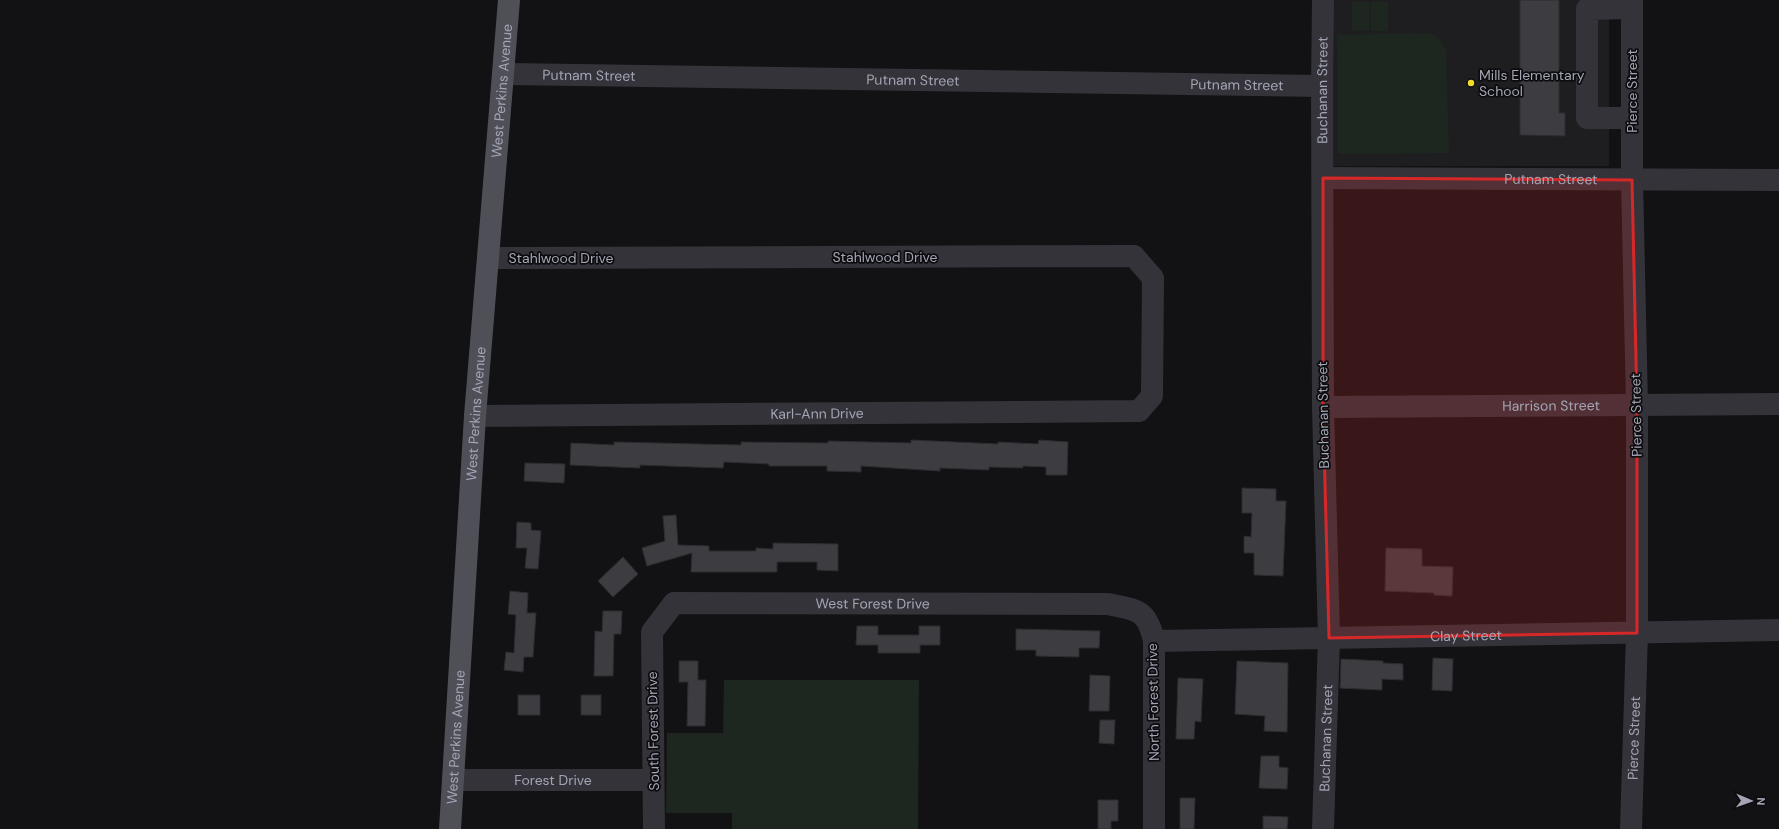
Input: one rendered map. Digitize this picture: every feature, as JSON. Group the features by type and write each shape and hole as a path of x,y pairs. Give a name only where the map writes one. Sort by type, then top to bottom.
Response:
{"main road":[{"name":"West Perkins Avenue","path":"450,829 475,416 509,0"}],"street":[{"name":"Buchanan Street","path":"1323,829 1328,638 1323,407 1322,86 1324,0"},
{"name":"Pierce Street","path":"1631,829 1637,633 1637,405 1632,180 1632,4"},
{"path":"1632,4 1586,9 1587,118 1632,118"},
{"name":"Putnam Street","path":"503,74 1322,86"},
{"name":"Putnam Street","path":"1323,178 1779,180"},
{"name":"Stahlwood Drive","path":"489,258 1134,256 1153,278 1152,396"},
{"name":"Karl-Ann Drive","path":"475,416 1139,410 1152,396"},
{"name":"Harrison Street","path":"1323,407 1779,404"},
{"name":"West Forest Drive","path":"652,632 674,603 1108,604"},
{"name":"North Forest Drive","path":"1108,604 1138,610 1151,625 1154,641 1154,829"},
{"name":"Clay Street","path":"1154,641 1779,630"},
{"name":"South Forest Drive","path":"652,632 654,829"},
{"name":"Forest Drive","path":"453,780 653,780"}],"highlighted area":[{"path":"1323,178 1632,180 1637,405 1637,633 1329,638 1323,407"}],"shaded area":[{"name":"Mills Elementary School","path":"1333,0 1609,0 1609,166 1333,166"},
{"path":"1352,2 1370,2 1369,31 1352,30"},
{"path":"1371,2 1388,2 1388,31 1371,31"},
{"path":"1414,33 1434,35 1440,40 1446,51 1449,153 1338,154 1337,35"},
{"path":"724,680 919,680 918,829 732,829 732,813 666,813 667,733 723,733"}],"building":[{"path":"1520,0 1559,0 1559,113 1565,113 1565,136 1520,135"},
{"path":"911,440 998,444 998,442 1038,444 1039,440 1068,442 1067,475 1046,475 1046,467 1023,466 1023,468 989,467 989,470 940,468 940,471 861,466 861,472 827,471 827,466 769,466 769,464 724,462 723,468 640,465 640,468 570,465 571,443 614,445 614,442 741,445 741,442 828,443 828,441 911,443"},
{"path":"525,463 565,464 564,483 524,481"},
{"path":"1242,488 1276,489 1276,501 1286,501 1283,576 1254,575 1254,553 1244,553 1244,536 1251,537 1252,513 1242,513"},
{"path":"676,515 678,545 709,546 709,551 756,551 756,548 773,549 773,543 838,544 838,571 817,570 817,562 777,562 777,572 691,572 692,553 647,566 642,548 665,541 663,516"},
{"path":"517,522 531,523 531,530 541,531 538,569 525,568 527,548 516,548"},
{"path":"1386,548 1422,549 1422,566 1453,567 1452,596 1434,595 1434,593 1385,591"},
{"path":"623,557 638,574 613,597 598,581"},
{"path":"510,591 528,593 527,613 536,613 533,657 524,657 523,672 504,670 506,652 514,653 516,615 508,614"},
{"path":"603,611 622,611 621,634 614,634 613,676 594,676 595,631 602,632"},
{"path":"857,626 878,626 878,635 919,635 919,626 940,626 940,645 920,645 920,653 878,653 878,645 856,645"},
{"path":"1016,629 1100,631 1099,648 1079,648 1079,657 1036,656 1036,650 1016,650"},
{"path":"1433,658 1453,659 1452,691 1432,690"},
{"path":"1341,659 1383,661 1383,663 1403,664 1403,680 1382,679 1382,690 1340,688"},
{"path":"679,661 698,661 698,680 706,680 705,726 687,726 688,682 679,682"},
{"path":"1237,661 1288,663 1287,732 1264,731 1265,716 1235,714"},
{"path":"1090,675 1110,676 1109,711 1089,711"},
{"path":"1178,678 1203,679 1201,722 1195,721 1194,739 1176,739"},
{"path":"518,695 540,695 540,715 518,715"},
{"path":"581,695 601,695 601,715 581,715"},
{"path":"1100,720 1115,720 1114,744 1099,743"},
{"path":"1261,756 1279,756 1279,767 1288,768 1287,789 1259,788"},
{"path":"1180,798 1195,798 1194,829 1180,829"},
{"path":"1098,800 1118,800 1118,821 1111,821 1111,829 1098,829"},
{"path":"1263,816 1288,817 1287,829 1263,829"}],"place":[{"name":"Mills Elementary School","path":"1471,83"}]}
